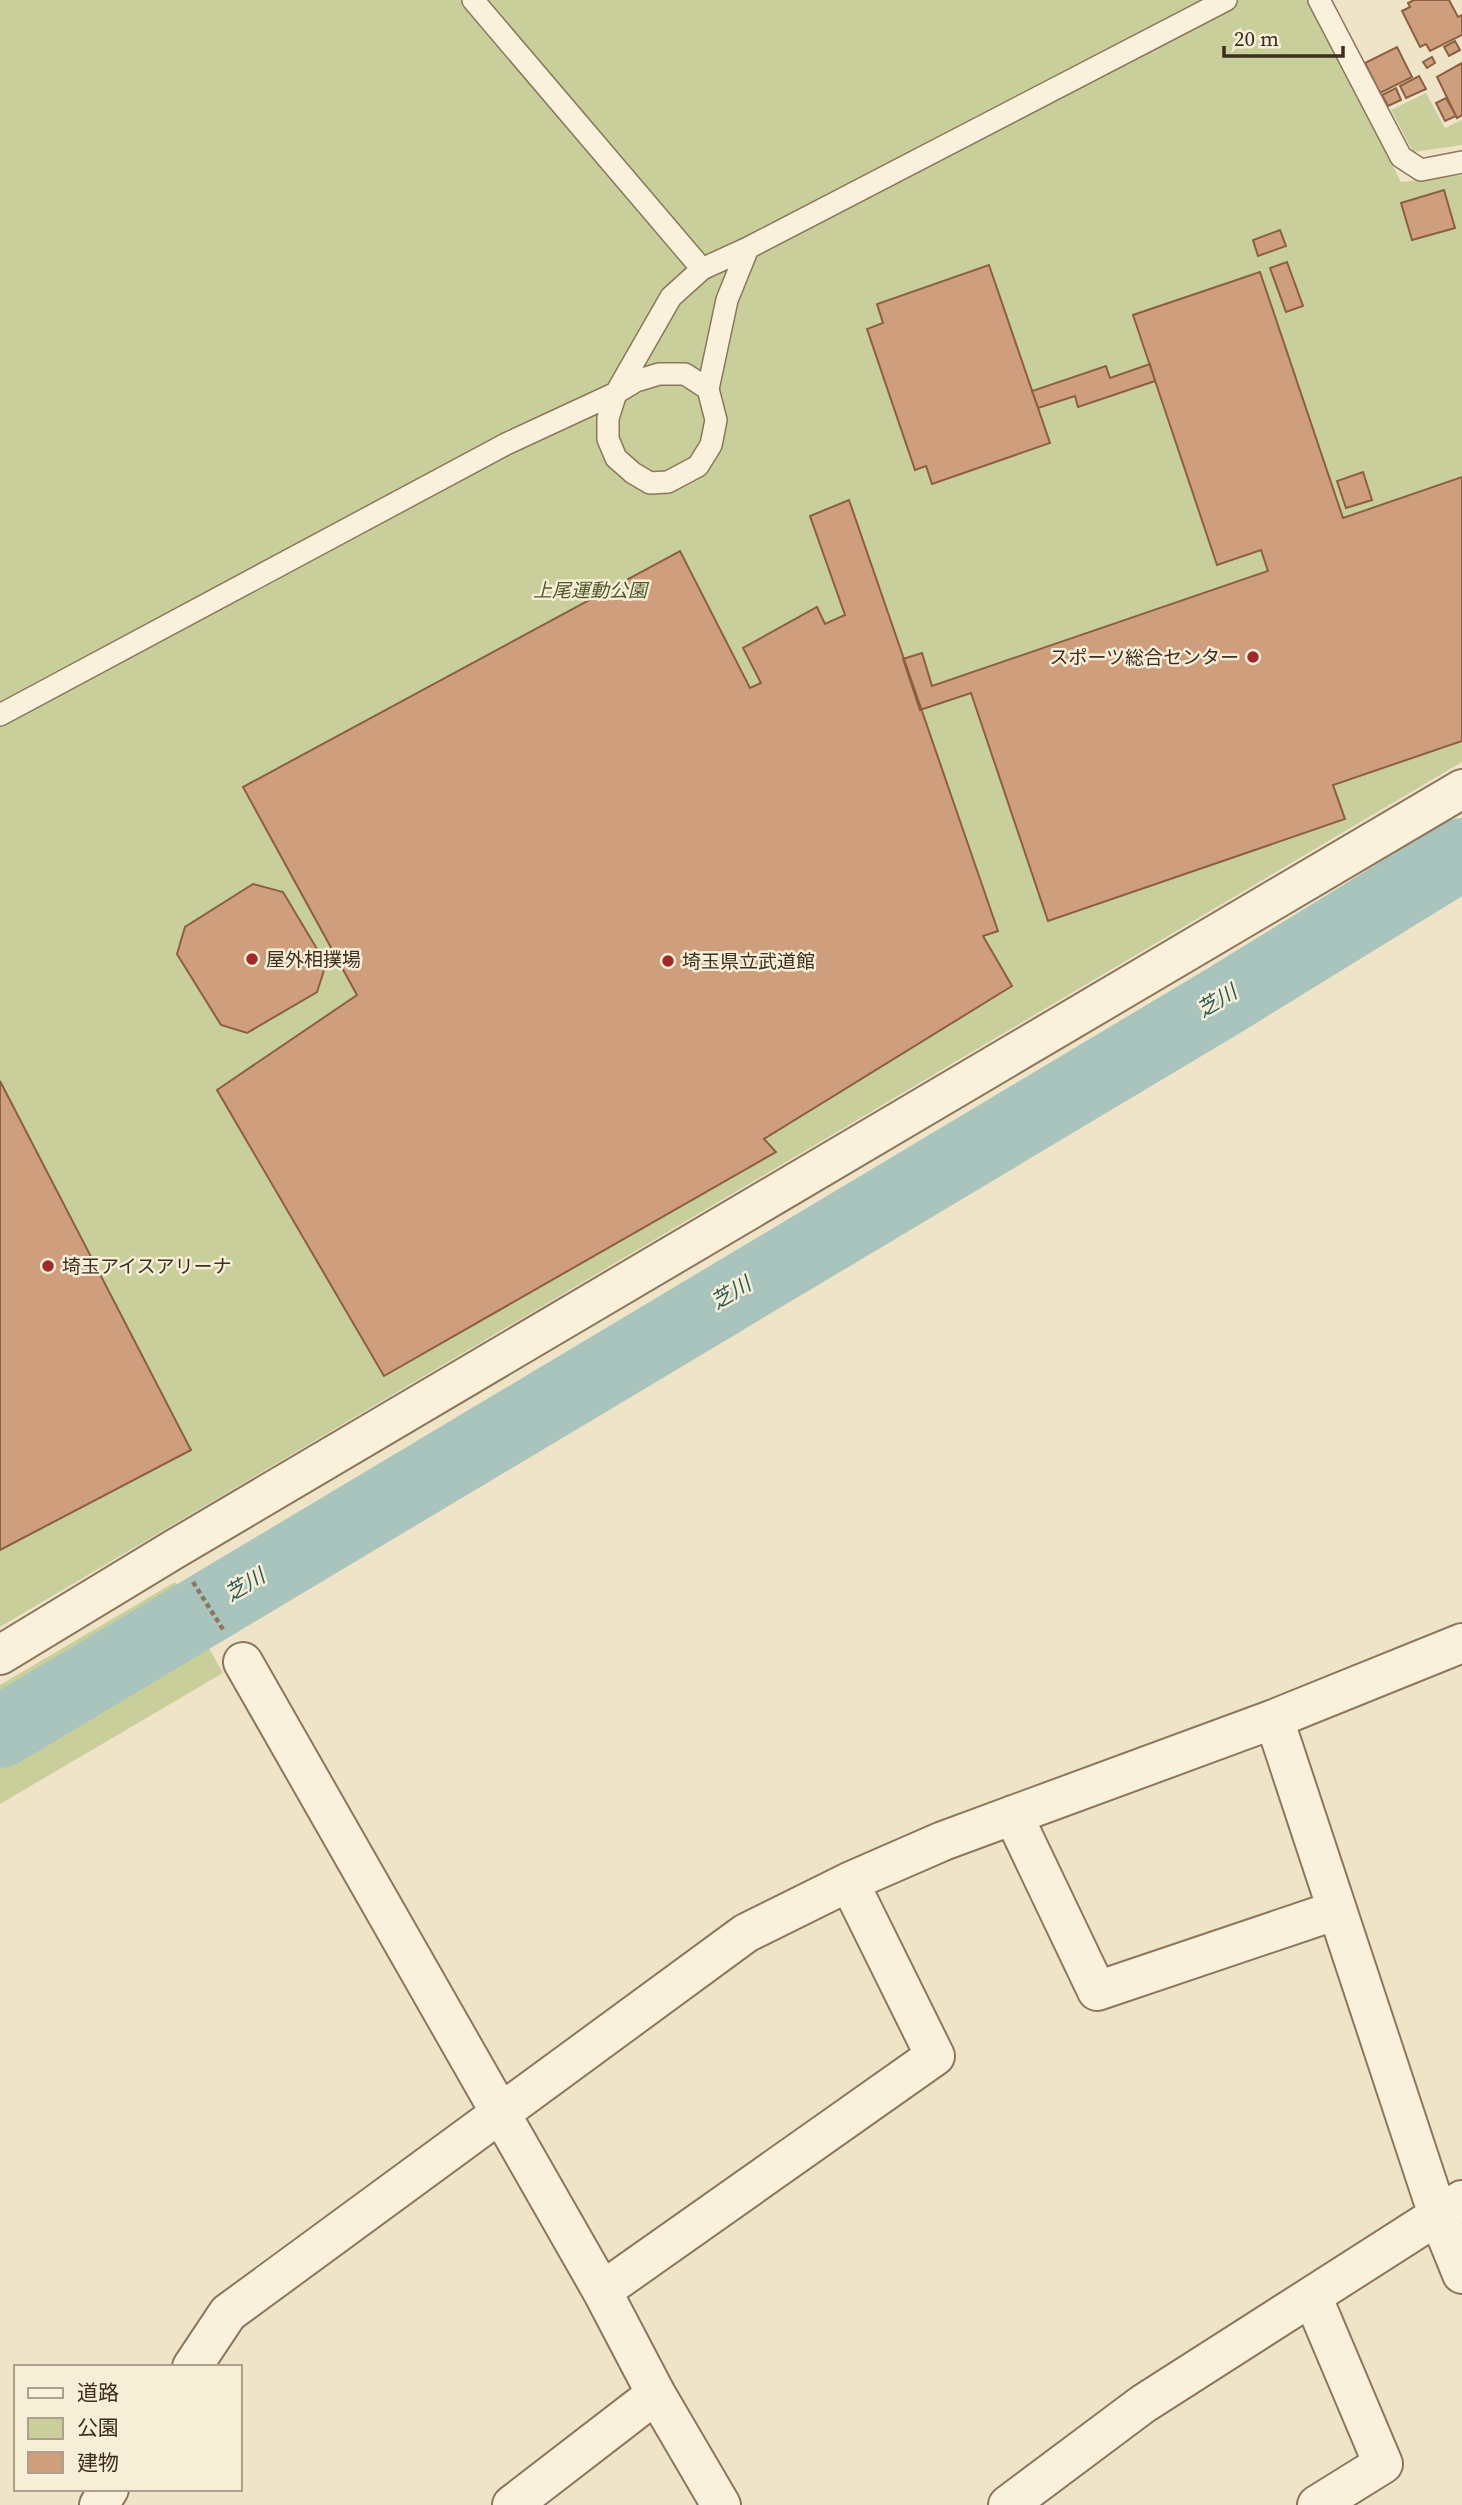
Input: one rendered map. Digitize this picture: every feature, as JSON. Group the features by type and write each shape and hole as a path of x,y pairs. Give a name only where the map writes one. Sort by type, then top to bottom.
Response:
{"street":[{"path":"0,1655 173,1550 1462,789"},
{"path":"193,2365 228,2313 746,1933 849,1882 943,1841 1274,1719 1462,1643"},
{"path":"243,1662 602,2291 656,2394 720,2505"},
{"path":"1274,1719 1337,1910 1450,2208 1462,2274"},
{"path":"1013,1815 1097,1991 1337,1910"},
{"path":"602,2291 935,2056 849,1882"},
{"path":"1008,2505 1143,2404 1450,2208"},
{"path":"1312,2296 1383,2464 1317,2505"},
{"path":"512,2505 656,2394"}],"lane":[{"path":"473,0 702,269"},
{"path":"748,248 727,300 708,389 716,420 711,445 698,466 668,482 650,483 616,458 608,439 607,418 616,393 671,297 702,269 748,248 1226,0"},
{"path":"1319,0 1401,157 1421,170 1462,162"},
{"path":"0,715 506,444 636,381 659,374 685,374 708,389"}],"path":[{"path":"187,1572 243,1662"}],"green space":[{"name":"上尾運動公園","path":"0,0 1310,0 1401,182 1462,175 1462,762 0,1627"},
{"path":"1426,93 1445,128 1462,120 1462,145 1413,152 1391,110"},
{"path":"175,1582 191,1608 0,1722 0,1685"},
{"path":"194,1622 223,1673 0,1804 0,1738"}],"building":[{"path":"1414,0 1449,0 1458,17 1462,15 1462,35 1430,51 1426,44 1420,47 1402,11 1410,7 1408,3"},
{"path":"1455,41 1460,50 1449,56 1444,47"},
{"path":"1397,47 1412,77 1380,93 1365,63"},
{"path":"1432,57 1435,63 1427,68 1423,62"},
{"path":"1462,63 1462,115 1457,118 1437,77"},
{"path":"1419,76 1426,89 1406,98 1400,86"},
{"path":"1396,88 1401,100 1388,106 1382,95"},
{"path":"1446,98 1456,116 1445,121 1436,103"},
{"path":"1444,190 1455,228 1412,240 1401,203"},
{"path":"1280,230 1286,246 1258,256 1253,240"},
{"path":"1287,262 1303,306 1286,312 1270,268"},
{"path":"989,265 1050,443 932,484 926,466 915,470 867,329 883,323 877,304"},
{"path":"1260,272 1343,518 1462,477 1462,741 1333,785 1345,819 1048,921 971,693 920,710 903,659 922,653 932,686 1268,571 1261,550 1217,565 1133,315"},
{"path":"1150,364 1155,381 1078,407 1075,396 1038,408 1032,391 1106,366 1110,378"},
{"path":"1363,472 1372,500 1346,508 1337,481"},
{"name":"埼玉県立武道館","path":"849,500 998,931 983,936 1012,986 764,1139 776,1152 384,1376 217,1090 357,995 243,787 680,551 750,688 761,683 743,648 817,607 825,624 845,615 810,516"},
{"name":"屋外相撲場","path":"253,884 283,892 326,964 317,992 247,1033 221,1025 177,954 185,927"},
{"name":"埼玉アイスアリーナ","path":"0,1081 191,1450 0,1550"}],"waterway":[{"name":"芝川","path":"0,1732 1225,1000 1462,854"}],"place":[{"name":"スポーツ総合センター","path":"1253,657"},
{"name":"屋外相撲場","path":"252,959"},
{"name":"埼玉県立武道館","path":"668,961"},
{"name":"埼玉アイスアリーナ","path":"48,1266"}]}
